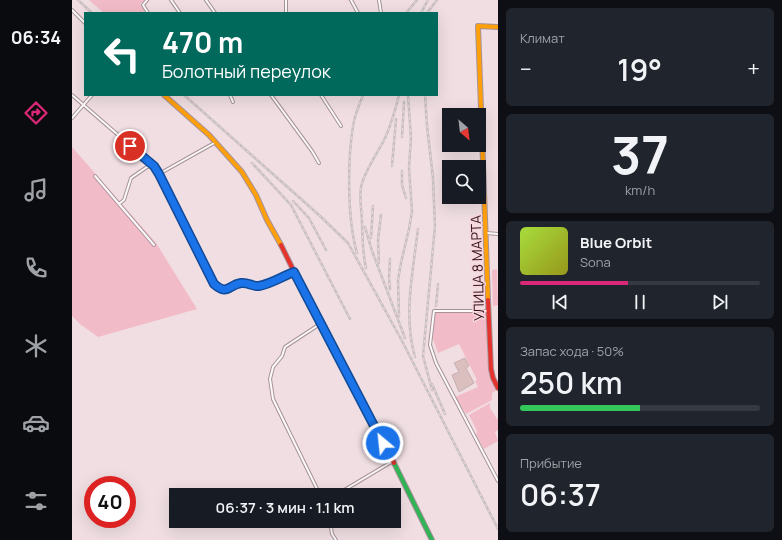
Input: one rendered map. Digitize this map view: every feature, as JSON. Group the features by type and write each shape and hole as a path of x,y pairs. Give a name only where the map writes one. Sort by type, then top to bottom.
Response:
{"street":[{"path":"147,0 143,5 147,12"},
{"path":"172,0 179,12"},
{"path":"206,0 214,12"},
{"path":"286,0 286,12"},
{"path":"351,0 357,12"},
{"path":"379,0 381,12"},
{"path":"72,10 84,22"},
{"name":"УЛИЦА 8 МАРТА","path":"498,27 478,26 491,369 493,378 498,388"},
{"path":"72,95 154,166 214,284 220,289 228,290 239,283 247,283 258,286 294,272"},
{"path":"72,118 91,96"},
{"path":"165,96 216,142 242,172 256,195 267,220 276,235 320,324 393,461 432,540"},
{"path":"230,96 233,102"},
{"path":"272,96 319,163"},
{"path":"322,96 341,126"},
{"path":"159,174 216,142"},
{"path":"120,204 124,200 131,178 147,167 154,166"},
{"path":"95,176 154,245"},
{"path":"487,233 498,234"},
{"path":"489,311 434,311 430,345 436,363 448,389 464,415 498,481"},
{"path":"317,488 273,399 270,379 273,367 282,356 285,347 320,324"},
{"path":"346,488 393,461"},
{"path":"331,528 332,534 336,540"}],"shaded area":[{"path":"89,0 145,0 140,4 145,12 103,12"},
{"path":"72,147 156,243 197,309 98,337 72,316"},
{"path":"497,269 498,305 493,306 492,270"},
{"path":"435,313 487,313 487,357 490,374 497,390 492,393 492,400 466,414 455,397 478,387 475,381 477,380 459,344 438,353 433,339"},
{"path":"490,403 490,408 497,419 498,418 498,430 495,432 498,441 484,449 476,435 477,431 469,415"}],"building":[{"path":"465,358 469,366 466,368 474,383 459,392 452,375 459,372 454,363"}],"railway":[{"path":"78,0 91,12"},
{"path":"407,12 417,0"},
{"path":"422,12 428,0"},
{"path":"428,12 437,0"},
{"path":"185,96 319,215 348,243 401,339 498,529"},
{"path":"357,253 351,223 349,169 354,121 363,96"},
{"path":"366,268 363,246 360,198 361,188 366,172 388,131 399,96"},
{"path":"399,316 398,280 412,212 409,168 411,138 408,96"},
{"path":"425,96 433,178 435,226 423,356 432,390"},
{"path":"402,137 404,102"},
{"path":"392,166 396,119"},
{"path":"252,163 291,205 350,319"},
{"path":"402,171 402,185 406,198"},
{"path":"293,201 309,218 326,250"},
{"path":"371,238 373,206"},
{"path":"379,263 378,240 381,215"},
{"path":"365,227 372,251 405,338"},
{"path":"415,357 411,341 409,310 418,229"},
{"path":"390,259 390,289"},
{"path":"436,306 438,284"},
{"path":"432,384 445,414"}],"traffic: fast":[{"path":"394,463 432,540"}],"traffic: slow":[{"path":"488,300 478,26 498,27"},
{"path":"165,96 209,135 242,172 256,195 267,220 281,245"}],"traffic: jam":[{"path":"281,245 309,302 394,463"},
{"path":"488,300 491,369 493,378 498,388"}],"route":[{"path":"130,146 154,166 214,284 220,289 228,290 239,283 247,283 258,286 294,272 383,443"}]}
